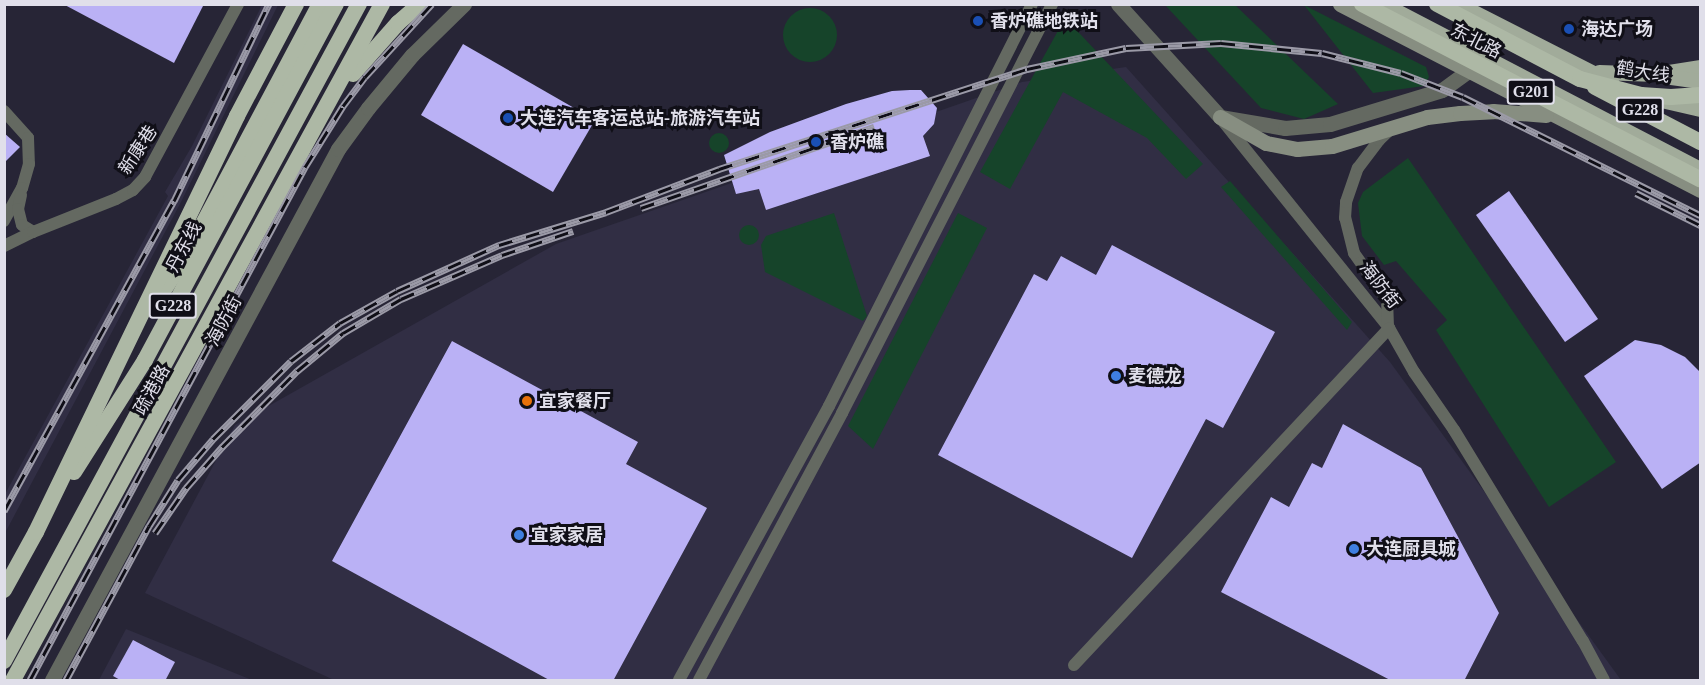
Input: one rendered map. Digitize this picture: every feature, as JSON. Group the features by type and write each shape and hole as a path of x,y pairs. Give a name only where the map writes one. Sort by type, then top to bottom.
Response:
{"highway":[{"path":"36,532 237,116 296,4"},
{"path":"123,348 186,256 320,4"},
{"name":"丹东线","path":"36,532 145,360 336,4"},
{"name":"疏港路","path":"4,661 359,4"},
{"path":"322,116 382,4"},
{"name":"G228","path":"322,116 360,65 420,4"},
{"name":"东北路","path":"1362,4 1701,179"},
{"name":"东北路","path":"1437,4 1582,75 1701,142"},
{"name":"鹤大线","path":"1582,75 1641,95 1671,97 1701,95"},
{"name":"疏港路","path":"13,681 322,116"},
{"name":"G228","path":"4,590 36,532"}],"main road":[{"path":"1340,4 1701,190"},
{"name":"东北路","path":"1383,4 1701,169"},
{"path":"1458,4 1582,75 1701,110"},
{"path":"1582,75 1656,74 1701,67"},
{"path":"1656,74 1701,81"},
{"path":"1220,117 1266,143 1297,149 1332,146 1427,117 1493,111 1559,117"}],"street":[{"name":"新康巷","path":"4,246 133,190 145,177 238,4"},
{"name":"海防街","path":"52,681 338,149 368,108 412,56 464,4"},
{"path":"679,681 829,406 1032,4"},
{"path":"699,681 842,414 1052,4"},
{"name":"海防街","path":"1118,4 1220,117 1389,328"},
{"path":"1220,117 1284,128 1330,124 1426,96 1442,90 1468,71 1493,23"},
{"path":"4,111 28,138 29,164 18,209 22,225 33,232"},
{"name":"海防街","path":"1389,328 1387,300 1354,253 1348,235 1346,210 1351,185 1358,168 1379,140 1393,128"},
{"path":"4,221 22,188"},
{"path":"1074,665 1389,328 1552,590 1604,681"}],"shaded area":[{"path":"262,5 278,5 181,202 5,533 5,494 168,196 165,192 192,146"},
{"path":"1126,67 1390,362 1621,680 334,680 145,593 235,425 556,244 1022,82"},
{"path":"126,629 252,680 99,680"}],"green space":[{"path":"1165,5 1235,5 1338,104 1304,119 1261,108"},
{"path":"1304,5 1426,67 1429,77 1424,86 1373,93"},
{"path":"805,8 815,8 825,12 833,20 837,35 833,50 825,58 815,62 805,62 795,58 787,50 783,40 783,30 787,20 795,12"},
{"path":"1065,18 1203,164 1186,179 1147,138 1063,92 1010,189 980,172"},
{"path":"719,133 726,136 729,143 726,150 719,153 712,150 709,143 712,136"},
{"path":"1408,158 1616,462 1549,507 1436,330 1447,320 1396,261 1384,265 1362,236 1358,203 1363,192"},
{"path":"1230,181 1352,322 1347,330 1221,187"},
{"path":"834,213 867,316 863,321 765,272 761,245 766,236"},
{"path":"958,213 987,228 873,449 848,426"},
{"path":"749,225 756,228 759,235 756,242 749,245 742,242 739,235 742,228"}],"building":[{"path":"63,4 204,4 174,63"},
{"name":"大连汽车客运总站-旅游汽车站","path":"463,44 595,120 553,192 421,115"},
{"path":"921,90 937,108 934,124 923,136 930,156 766,210 759,189 736,194 724,155 770,132 846,104 892,91"},
{"path":"4,133 20,147 4,163"},
{"path":"1509,191 1598,319 1565,342 1476,215"},
{"name":"麦德龙","path":"1112,245 1275,332 1223,428 1206,419 1132,558 938,455 1034,274 1047,281 1061,256 1096,275"},
{"path":"1635,340 1661,345 1685,357 1701,373 1701,462 1662,489 1584,376"},
{"name":"宜家家居","path":"452,341 638,442 626,464 707,508 613,681 551,681 332,561"},
{"name":"大连厨具城","path":"1343,424 1421,468 1499,613 1464,681 1392,681 1221,592 1271,497 1289,507 1312,463 1322,468"},
{"path":"133,640 175,662 165,681 122,681 113,676"}],"railway":[{"path":"4,511 174,201 269,4"},
{"path":"30,680 305,167 343,106 365,77 432,4"},
{"path":"66,680 149,526 178,480 213,439 291,361 340,323 397,291 499,245 606,212 719,169 1027,69 1126,48 1221,43 1322,53 1401,73 1463,97 1700,215"},
{"path":"641,208 874,127"},
{"path":"1636,193 1700,225"},
{"path":"155,533 186,488 222,447 297,371 343,333 401,299 502,255 573,231"}],"place":[{"name":"香炉礁地铁站","path":"978,21"},
{"name":"海达广场","path":"1569,29"},
{"name":"大连汽车客运总站-旅游汽车站","path":"508,118"},
{"name":"香炉礁","path":"816,142"},
{"name":"麦德龙","path":"1116,376"},
{"name":"宜家餐厅","path":"527,401"},
{"name":"宜家家居","path":"519,535"},
{"name":"大连厨具城","path":"1354,549"}]}
